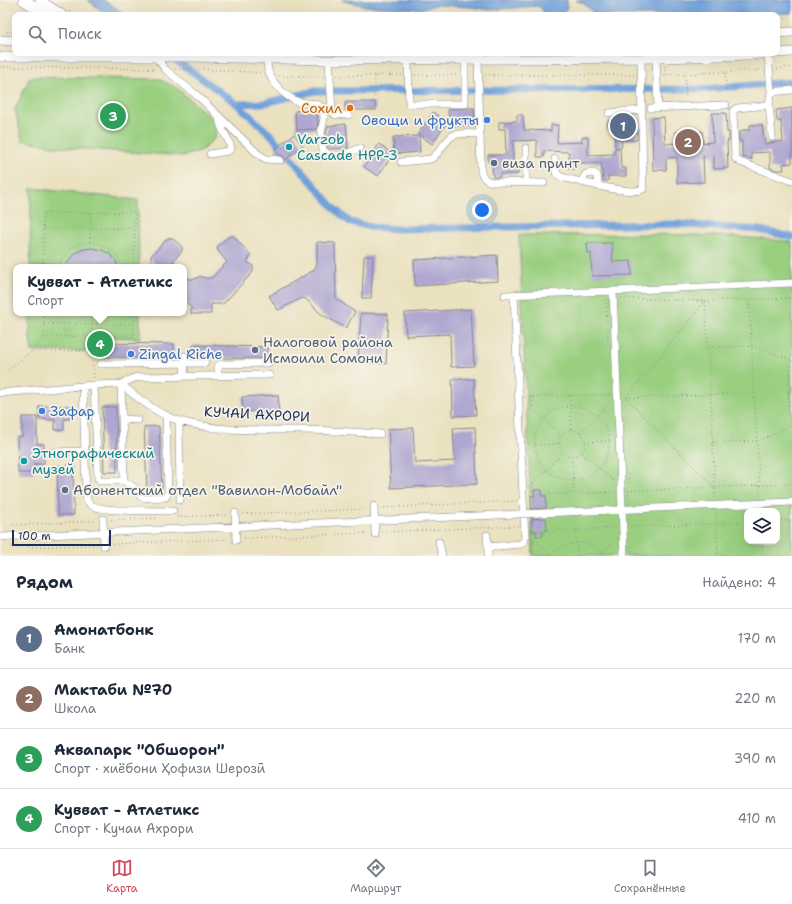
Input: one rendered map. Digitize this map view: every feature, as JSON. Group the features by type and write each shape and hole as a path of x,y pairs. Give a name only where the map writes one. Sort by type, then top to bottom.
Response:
{"highway":[{"path":"24,0 42,12"},
{"path":"38,0 56,12"}],"main road":[{"path":"780,33 792,32"},
{"path":"0,40 12,41"},
{"path":"780,53 792,52"},
{"path":"0,57 315,57 329,60 656,58 712,56"}],"street":[{"path":"769,56 771,91 769,105 772,137"},
{"path":"273,57 267,69 279,87 299,102 321,106 324,114 321,130 322,149 326,153 332,155 342,154 360,148"},
{"path":"156,58 258,154 266,159 280,160"},
{"path":"555,160 558,175 598,186 638,190 643,189 641,58"},
{"path":"656,58 657,94 655,108 726,105"},
{"path":"408,59 409,104 465,104 465,59"},
{"path":"478,59 482,172 485,179 494,182 544,183"},
{"path":"329,60 329,76 333,113 336,115 348,115"},
{"path":"771,91 792,90"},
{"path":"769,105 737,108 733,111 735,157 737,161 792,181"},
{"path":"610,113 642,110"},
{"path":"210,154 228,151 231,148 221,129 219,116"},
{"path":"401,162 431,159 435,157 452,136 480,134"},
{"path":"526,148 526,183"},
{"path":"581,182 586,174 593,172 597,175 598,186"},
{"path":"505,295 792,282"},
{"path":"612,291 624,556"},
{"path":"488,547 523,543 525,540 524,526 528,514 523,501 514,295"},
{"path":"101,364 185,359 205,363"},
{"path":"184,376 185,359"},
{"path":"218,376 218,366 221,364 268,363"},
{"path":"0,393 121,384 128,380 140,378 269,375"},
{"path":"121,384 124,481"},
{"name":"КУЧАИ АХРОРИ","path":"121,384 141,400 179,421 240,429 318,430 380,434"},
{"path":"94,385 98,478 101,481 124,481 135,488 140,496 144,498 164,498 167,496 166,415"},
{"path":"83,386 87,500 92,506 116,510 173,514"},
{"path":"122,419 138,420"},
{"path":"179,421 180,500"},
{"path":"52,452 85,451"},
{"path":"0,537 792,502"},
{"path":"374,508 375,533"},
{"path":"235,514 236,539"},
{"path":"103,520 104,545"},
{"path":"487,535 488,556"},
{"path":"439,542 442,556"}],"path":[{"path":"780,19 792,18"},
{"path":"74,64 74,69"},
{"path":"665,66 665,74"},
{"path":"0,67 74,69 202,69 255,71 270,75 465,75"},
{"path":"392,67 392,76"},
{"path":"657,75 770,71 792,67"},
{"path":"725,72 726,92"},
{"path":"685,74 687,107"},
{"path":"478,75 641,75"},
{"path":"375,76 375,97"},
{"path":"90,242 91,212"},
{"path":"43,264 43,213 135,212 134,264"},
{"path":"43,229 135,228"},
{"path":"60,264 71,248 90,242 107,246 120,259 122,264"},
{"path":"620,298 705,301 792,298"},
{"path":"749,300 756,393 761,503"},
{"path":"705,301 718,556"},
{"path":"625,398 705,301"},
{"path":"8,370 32,351 44,337 44,316"},
{"path":"92,316 94,385"},
{"path":"44,337 134,335 134,316"},
{"path":"44,324 134,324"},
{"path":"708,347 752,346 792,360 788,376 788,392 792,415"},
{"path":"32,351 92,351"},
{"path":"625,398 756,393"},
{"path":"519,397 610,394"},
{"path":"570,395 571,430"},
{"path":"532,397 533,409 562,435"},
{"path":"625,398 715,488"},
{"path":"581,433 610,401"},
{"path":"570,406 582,407 597,416 605,426 608,441 606,456 598,468 585,477 574,480 561,478 547,470 539,459 535,445 538,429 544,419 553,411 570,406"},
{"path":"712,443 758,441 792,425"},
{"path":"571,430 581,433 585,442 584,449 572,456 563,452 559,444 562,435 571,430"},
{"path":"585,442 612,441"},
{"path":"535,445 559,444"},
{"path":"529,480 529,488 563,452"},
{"path":"581,452 614,482"},
{"path":"572,456 574,493"},
{"path":"622,510 629,491 628,468"},
{"path":"629,491 792,484"},
{"path":"529,495 615,492 622,510"},
{"path":"173,514 235,514 523,501"},
{"path":"13,525 165,518"},
{"path":"780,521 792,520"},
{"path":"623,527 744,522"},
{"path":"12,547 104,545 524,526"},
{"path":"534,556 533,532 616,528 617,532"},
{"path":"576,530 577,556"},
{"path":"599,556 617,537 617,543"},
{"path":"534,540 551,556 564,545 576,543 588,544 603,552 606,556"},
{"path":"631,542 632,556"},
{"path":"762,544 763,556"}],"green space":[{"path":"30,77 159,79 177,88 217,123 215,138 202,150 184,156 57,147 22,140 15,109"},
{"path":"31,188 138,200 139,264 30,264"},
{"path":"519,235 690,235 724,236 792,242 792,556 533,556"},
{"path":"30,316 140,316 140,338 93,337 92,351 32,351 30,339"}],"water":[{"path":"87,0 104,0 122,12 104,12"},
{"path":"341,0 567,0 567,7 564,12 544,12 539,6 490,10 436,5 421,9 365,6"},
{"path":"576,0 792,0 792,13 593,12 584,4"}],"building":[{"path":"345,102 375,102 376,110 345,110"},
{"path":"474,108 475,125 444,126 432,144 418,134 433,112 449,123 448,109"},
{"path":"792,108 792,163 783,164 784,170 777,170 770,168 770,152 751,153 752,159 742,157 742,141 739,141 739,132 742,132 742,130 750,130 750,125 762,125 765,144 783,141 781,121 777,121 776,110"},
{"path":"317,109 317,129 297,130 295,111"},
{"path":"712,113 726,113 727,132 729,132 729,141 727,141 728,168 714,169 714,155 703,156 704,182 677,183 677,157 666,158 666,170 653,170 652,118 664,117 665,144 676,143 676,132 702,131 703,143 713,142"},
{"path":"517,115 523,115 524,130 551,131 551,125 558,125 557,143 582,142 582,137 588,137 588,155 614,154 614,149 620,148 621,168 626,168 626,176 608,176 608,181 603,181 601,163 576,163 576,169 569,169 569,152 544,151 544,157 537,157 537,140 513,141 513,167 518,167 518,174 500,174 500,177 493,177 492,162 488,162 488,155 506,155 505,129 499,129 499,122 517,121"},
{"path":"626,116 633,116 633,132 637,132 637,140 621,140 622,147 615,147 614,127 608,127 608,121 627,120"},
{"path":"346,124 348,148 328,148 326,133 328,126"},
{"name":"Varzob Cascade HPP-3","path":"294,134 303,146 285,160 283,156 279,155 275,149"},
{"path":"419,136 420,152 394,154 393,137"},
{"path":"379,144 393,154 378,176 364,167"},
{"path":"233,236 250,254 247,262 253,266 253,272 223,304 211,304 211,314 191,314 191,307 187,304 187,277 189,279 195,279 200,276 212,278 227,262 218,251 217,247 228,237"},
{"path":"168,238 172,238 182,247 182,251 173,261 176,264 153,264 154,263 151,256"},
{"path":"317,242 335,243 336,299 355,312 346,328 321,314 306,299 302,298 278,310 269,296 314,270 317,264"},
{"path":"587,243 612,243 613,262 631,261 632,275 592,276 591,253 588,253"},
{"path":"93,248 102,250 110,254 117,264 67,264 75,253 84,249"},
{"path":"497,255 498,281 415,286 414,260"},
{"path":"364,256 373,256 371,298 362,298"},
{"path":"471,309 474,366 451,367 450,334 406,336 405,313"},
{"path":"361,313 388,314 386,364 358,362"},
{"path":"101,343 174,344 174,358 100,357"},
{"path":"193,345 268,347 268,358 192,358"},
{"path":"452,379 474,379 476,415 453,416"},
{"path":"278,395 279,418 257,419 257,411 243,412 242,397"},
{"path":"39,406 70,406 70,419 64,419 64,430 55,430 55,420 39,419"},
{"path":"102,407 116,407 117,472 104,472"},
{"path":"22,417 37,417 37,444 44,444 44,464 34,464 34,473 18,473 17,437 22,437"},
{"path":"159,426 162,488 147,489 144,427"},
{"path":"475,427 477,484 391,488 388,429 413,428 415,463 455,461 453,428"},
{"name":"Абонентский отдел \"Вавилон-Мобайл\"","path":"73,465 74,515 58,515 57,466"},
{"path":"534,490 542,490 542,496 546,496 546,508 531,509 531,496 535,496"},
{"path":"546,518 547,530 543,530 543,536 536,536 536,530 532,531 532,519"}],"waterway":[{"path":"170,56 237,104 271,135 336,210 350,222 371,227 397,229 677,224 759,230 792,237"},
{"path":"237,104 264,103 315,91 705,89 792,82"}],"place":[{"name":"Сохил","path":"350,108"},
{"name":"Аквапарк \"Обшорон\"","path":"113,116"},
{"name":"Овощи и фрукты","path":"487,120"},
{"name":"Амонатбонк","path":"623,126"},
{"name":"Мактаби №70","path":"688,142"},
{"name":"Varzob Cascade HPP-3","path":"289,147"},
{"name":"виза принт","path":"494,163"},
{"name":"Кувват - Атлетикс","path":"100,344"},
{"name":"Налоговой района Исмоили Сомони","path":"255,350"},
{"name":"Zingal Riche","path":"131,354"},
{"name":"Зафар","path":"42,411"},
{"name":"Этнографический музей","path":"24,461"},
{"name":"Абонентский отдел \"Вавилон-Мобайл\"","path":"65,490"}]}
